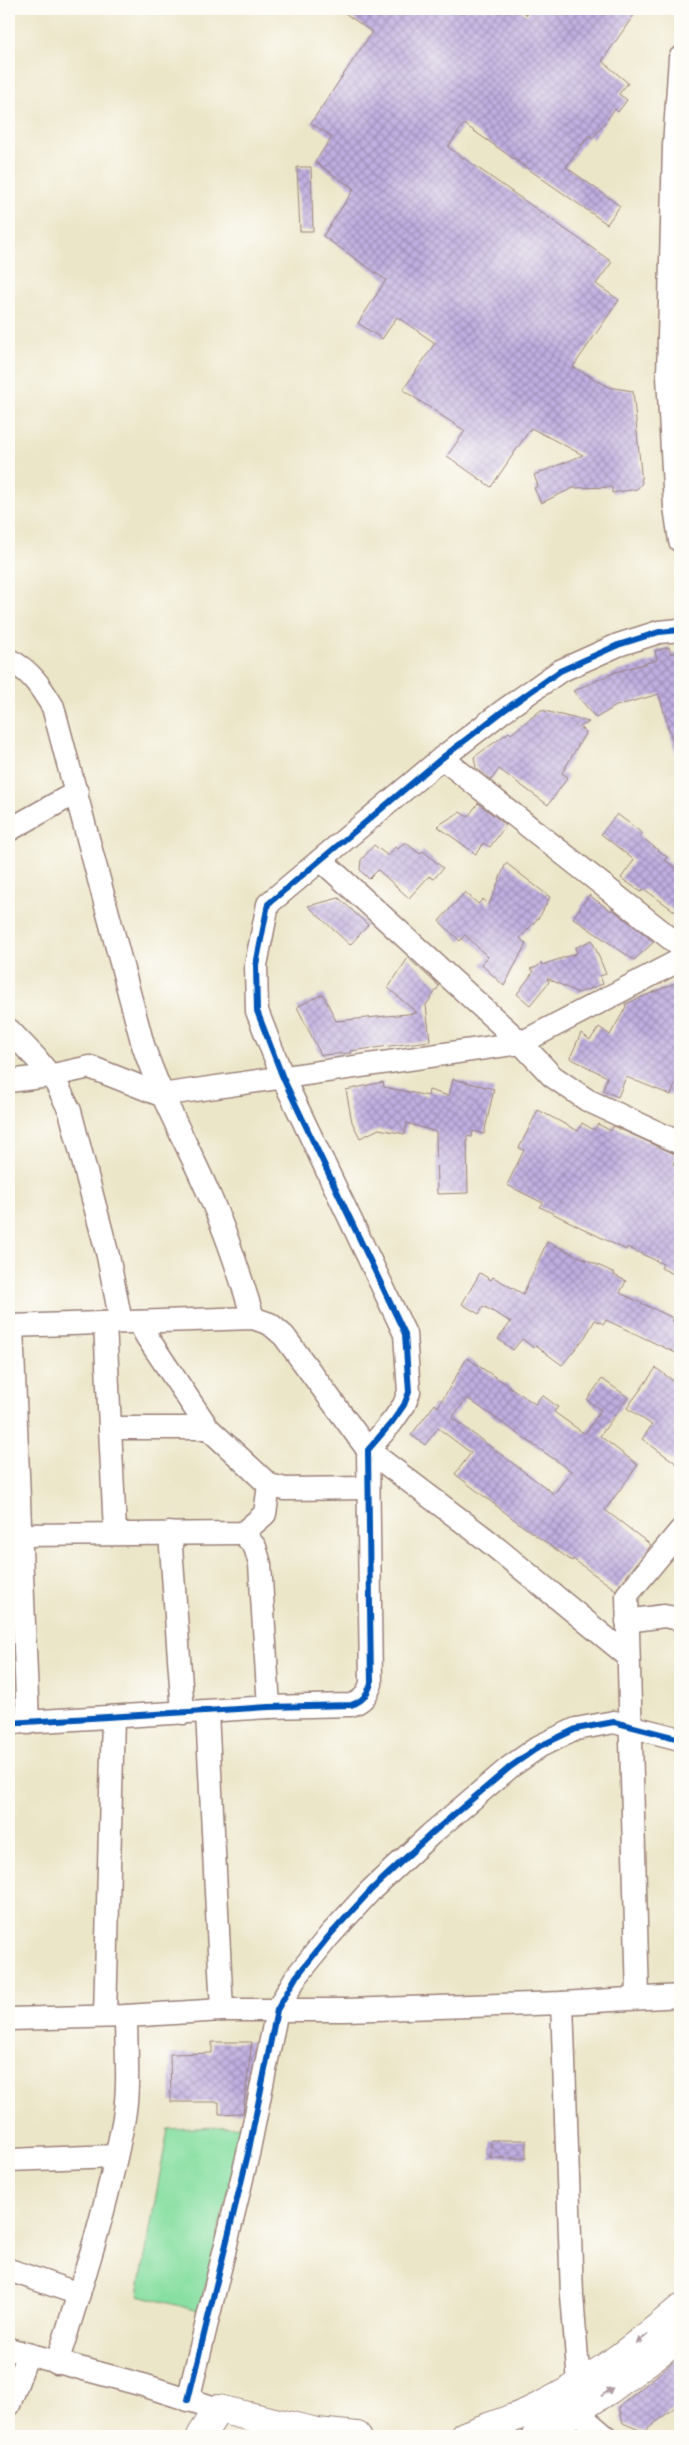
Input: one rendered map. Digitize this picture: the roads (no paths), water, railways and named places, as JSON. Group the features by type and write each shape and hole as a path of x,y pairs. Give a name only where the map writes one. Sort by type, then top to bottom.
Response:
{"main road":[{"path":"464,2436 528,2412 579,2384 619,2358 680,2309"},
{"path":"536,2436 577,2412 609,2390 680,2337"},
{"path":"202,2436 218,2409 320,2434 357,2436"}],"street":[{"path":"680,58 674,146 676,253 668,376 680,540"},
{"path":"628,1656 483,1537 368,1450 284,1336 270,1324 253,1318 11,1326 14,1463 22,1535 19,1723 269,1707 351,1705 361,1701 367,1695 371,1684 368,1450 392,1422 404,1405 409,1392 405,1334 283,1078 257,1011 256,966 268,904 442,758 503,711 560,671 618,645 660,632 680,630"},
{"path":"9,660 25,669 38,682 52,707 77,792 143,1045 162,1095 212,1199 233,1254 253,1318"},
{"path":"442,758 680,946"},
{"path":"9,830 77,792"},
{"path":"321,860 521,1043 552,1076 587,1100 680,1143"},
{"path":"9,1081 49,1076 90,1067 162,1095 521,1043 680,960"},
{"path":"9,1030 36,1058 62,1093 78,1138 108,1256 122,1322 111,1428 115,1532"},
{"path":"122,1322 147,1337 208,1428 269,1485 285,1489 367,1488"},
{"path":"111,1428 208,1428"},
{"path":"22,1535 115,1532 243,1533 265,1514 269,1485"},
{"path":"638,1998 627,1595 680,1530"},
{"path":"170,1533 182,1713"},
{"path":"243,1533 255,1547 260,1564 269,1707"},
{"path":"627,1621 664,1616 680,1619"},
{"path":"206,1712 222,2010"},
{"path":"57,2363 79,2294 124,2122 127,2075 115,2016 113,1718"},
{"path":"188,2400 248,2154 277,2010 296,1977 329,1936 371,1890 431,1834 510,1767 540,1746 576,1729 614,1722 680,1739"},
{"path":"9,2019 222,2010 562,2003 680,1996"},
{"path":"562,2003 572,2296 579,2384"},
{"path":"9,2160 115,2156"},
{"path":"9,2270 79,2294"},
{"path":"9,2405 18,2353 143,2385 218,2409"},
{"path":"577,2412 606,2436"}]}
